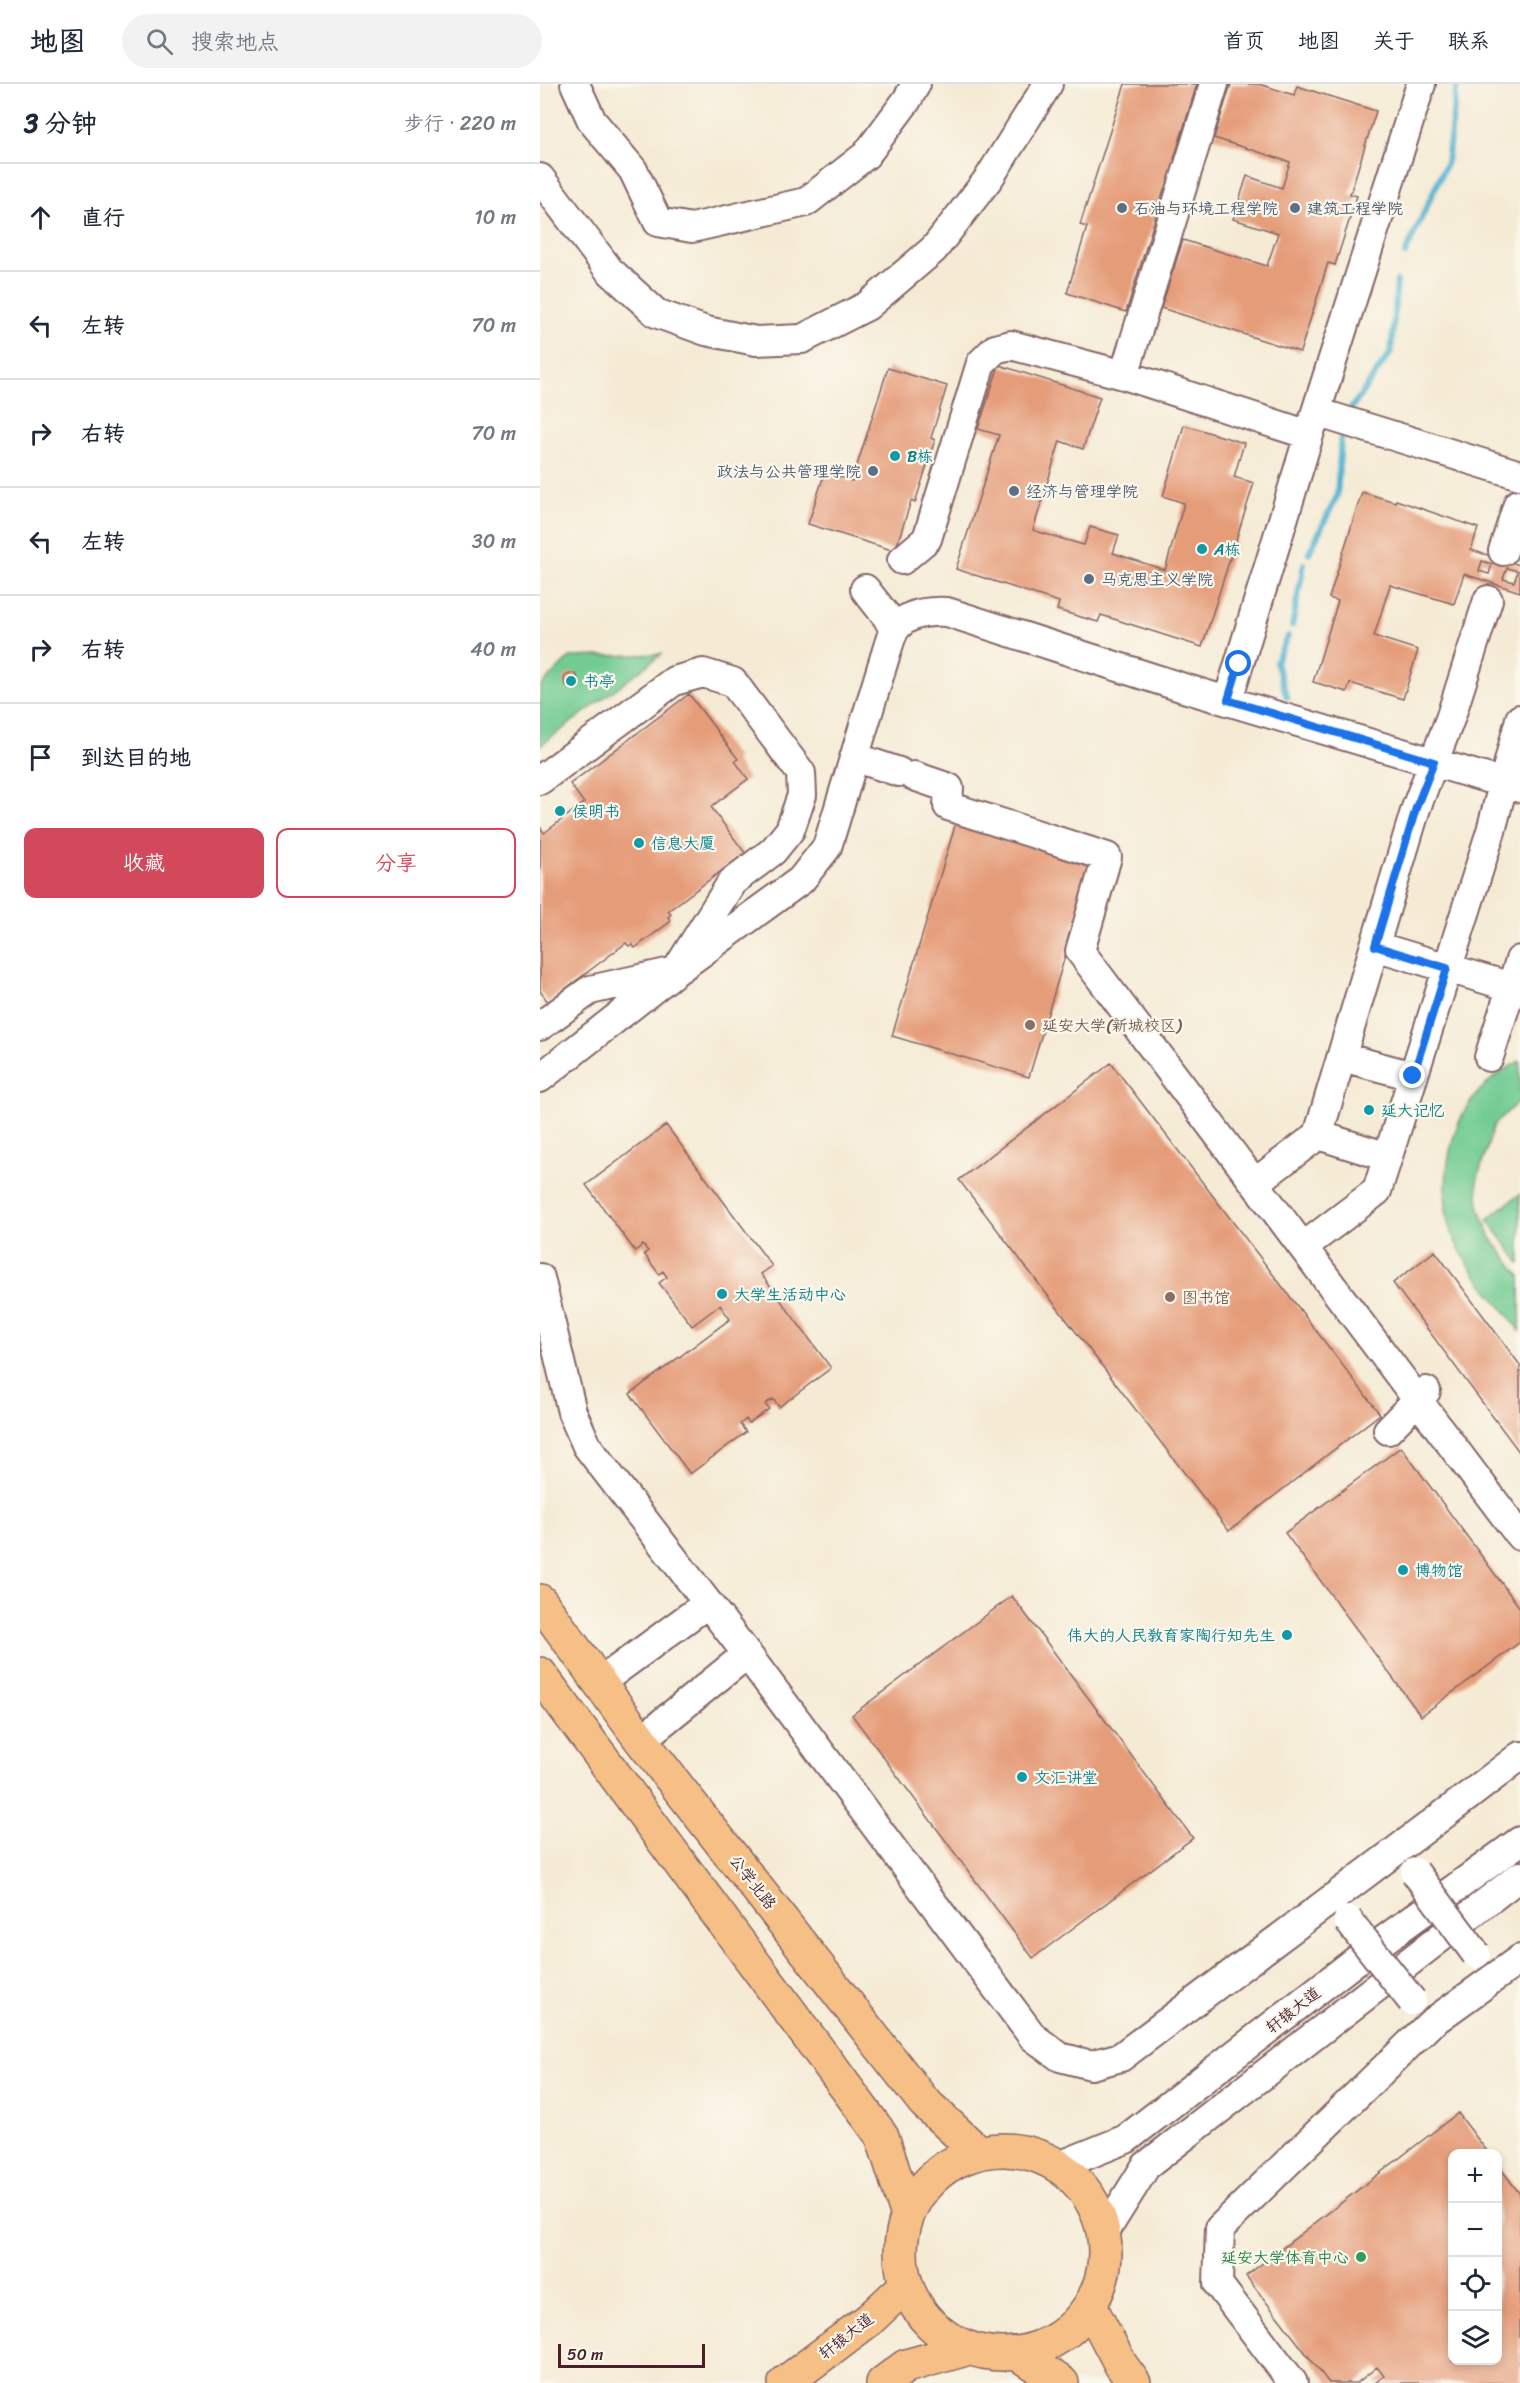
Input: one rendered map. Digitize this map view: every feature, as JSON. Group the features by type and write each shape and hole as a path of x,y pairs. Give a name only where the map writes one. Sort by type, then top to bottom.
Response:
{"main road":[{"name":"公学北路","path":"540,1601 641,1740 924,2102 978,2152"},
{"path":"540,1674 882,2136 908,2212"},
{"path":"1006,2149 1034,2154 1059,2166 1088,2195 1104,2233 1104,2267 1101,2283 1090,2307 1059,2338 1018,2354 992,2355 966,2349 928,2324 905,2286 900,2262 901,2237 908,2212 936,2174 978,2152 1006,2149"},
{"name":"轩辕大道","path":"785,2383 870,2319 905,2286"},
{"path":"1090,2307 1121,2365 1134,2383"},
{"path":"883,2383 906,2366 966,2349"},
{"path":"1018,2354 1062,2383"}],"street":[{"path":"575,84 592,121 633,170 658,222 692,228 806,202 866,155 907,100 916,84"},
{"path":"540,178 609,270 656,313 706,331 756,341 802,339 867,306 934,249 989,178 1048,84"},
{"path":"1124,375 1214,84"},
{"path":"1228,700 1421,84"},
{"path":"902,560 927,539 981,363 995,349 1011,345 1313,424 1520,475"},
{"path":"1503,551 1518,504"},
{"path":"866,589 894,630"},
{"path":"1255,1183 1318,1135 1416,808 1450,719 1488,600"},
{"path":"540,1078 676,971 801,880 827,847 894,630 911,616 930,611 947,612 1187,689 1511,785"},
{"path":"540,780 674,681 703,673 734,682 801,773 802,795 790,830 774,851 732,882 676,971 590,990 540,1026"},
{"path":"1303,1247 1377,1191 1491,831 1511,785 1520,719"},
{"path":"869,762 949,788 948,806 1107,857 1080,951 1303,1247 1422,1395 1520,1536"},
{"path":"1375,946 1511,987"},
{"path":"1489,1057 1520,960"},
{"path":"1342,1057 1413,1076"},
{"path":"1318,1135 1388,1157"},
{"path":"540,1278 572,1412 587,1446 747,1654 1033,2037 1060,2056 1091,2065 1121,2057 1406,1862 1520,1756"},
{"path":"1388,1430 1422,1395"},
{"path":"599,1683 708,1603"},
{"path":"641,1740 747,1654"},
{"name":"轩辕大道","path":"1059,2166 1126,2139 1358,1959 1520,1841"},
{"path":"1406,1862 1492,1978"},
{"name":"轩辕大道","path":"1104,2233 1146,2166 1520,1876"},
{"path":"1340,1909 1430,2024"},
{"path":"1293,2383 1218,2284 1220,2228 1430,2024 1520,1959"}],"green space":[{"path":"662,654 540,746 540,687 570,657"},
{"path":"1520,1061 1520,1100 1494,1125 1477,1180 1479,1208 1491,1238 1520,1276 1520,1331 1463,1256 1448,1224 1446,1194 1452,1144 1465,1111 1487,1083"},
{"path":"1520,1194 1520,1263 1487,1219"}],"building":[{"name":"石油与环境工程学院","path":"1125,84 1197,84 1174,159 1180,160 1171,191 1164,189 1126,312 1067,293 1087,227 1080,225"},
{"name":"建筑工程学院","path":"1231,84 1259,84 1294,95 1297,86 1376,111 1350,194 1357,196 1335,265 1328,263 1300,352 1161,308 1183,240 1267,266 1278,233 1233,219 1247,176 1282,188 1290,162 1214,138"},
{"path":"999,365 1100,397 1083,449 1060,441 1033,530 1042,533 1084,545 1090,527 1119,535 1113,553 1165,570 1184,503 1163,496 1184,425 1244,443 1234,477 1254,483 1202,647 1101,615 1098,622 1057,610 1059,602 956,569 999,435 978,429"},
{"name":"B栋","path":"888,368 947,386 931,438 935,440 915,503 911,501 895,551 808,524 825,472 852,481"},
{"path":"1362,492 1395,502 1396,500 1478,528 1471,550 1520,565 1520,592 1464,574 1454,604 1390,585 1374,636 1418,650 1403,699 1350,683 1347,692 1313,682 1338,601 1329,598","holes":["1482,561 1492,564 1489,574 1479,571","1507,568 1518,571 1514,582 1503,579"]},
{"name":"书亭","path":"571,673 576,675 578,680 576,685 571,687 566,685 564,680 566,675"},
{"name":"信息大厦","path":"689,694 738,759 735,761 748,779 711,807 745,853 668,911 671,914 668,917 671,921 635,948 632,944 629,946 626,943 548,1002 540,991 540,827 544,833 584,803 570,784"},
{"path":"957,819 1094,859 1029,1077 892,1036"},
{"name":"图书馆","path":"1111,1063 1380,1414 1229,1531 959,1180"},
{"name":"大学生活动中心","path":"666,1125 772,1266 761,1274 831,1368 779,1407 773,1399 765,1404 769,1409 749,1423 746,1419 740,1424 746,1432 690,1474 630,1394 730,1319 720,1305 692,1326 659,1283 667,1277 663,1271 659,1274 644,1254 648,1251 643,1245 635,1251 586,1185"},
{"path":"1435,1251 1520,1365 1520,1453 1393,1283"},
{"name":"博物馆","path":"1401,1447 1520,1608 1520,1642 1421,1716 1285,1533"},
{"name":"文汇讲堂","path":"1012,1596 1193,1838 1033,1958 852,1715"},
{"name":"延安大学体育中心","path":"1458,2113 1485,2149 1448,2149 1448,2365 1502,2365 1502,2170 1520,2194 1520,2383 1375,2383 1384,2376 1377,2367 1357,2383 1329,2383 1246,2276"}],"waterway":[{"path":"1405,254 1447,162 1457,84"},
{"path":"1350,410 1391,352 1397,281"},
{"path":"1309,553 1337,496 1341,438"},
{"path":"1292,626 1304,564"},
{"path":"1287,697 1276,662 1288,636"}],"place":[{"name":"石油与环境工程学院","path":"1122,208"},
{"name":"建筑工程学院","path":"1295,208"},
{"name":"B栋","path":"895,456"},
{"name":"政法与公共管理学院","path":"873,471"},
{"name":"经济与管理学院","path":"1014,491"},
{"name":"A栋","path":"1202,549"},
{"name":"马克思主义学院","path":"1089,579"},
{"name":"书亭","path":"571,681"},
{"name":"侯明书","path":"560,811"},
{"name":"信息大厦","path":"639,843"},
{"name":"延安大学(新城校区)","path":"1030,1025"},
{"name":"延大记忆","path":"1369,1110"},
{"name":"大学生活动中心","path":"722,1294"},
{"name":"图书馆","path":"1170,1297"},
{"name":"博物馆","path":"1403,1570"},
{"name":"伟大的人民教育家陶行知先生","path":"1287,1635"},
{"name":"文汇讲堂","path":"1022,1777"},
{"name":"延安大学体育中心","path":"1361,2257"}],"route":[{"path":"1239,664 1228,700 1434,762 1416,808 1375,946 1447,968 1413,1076"}]}
